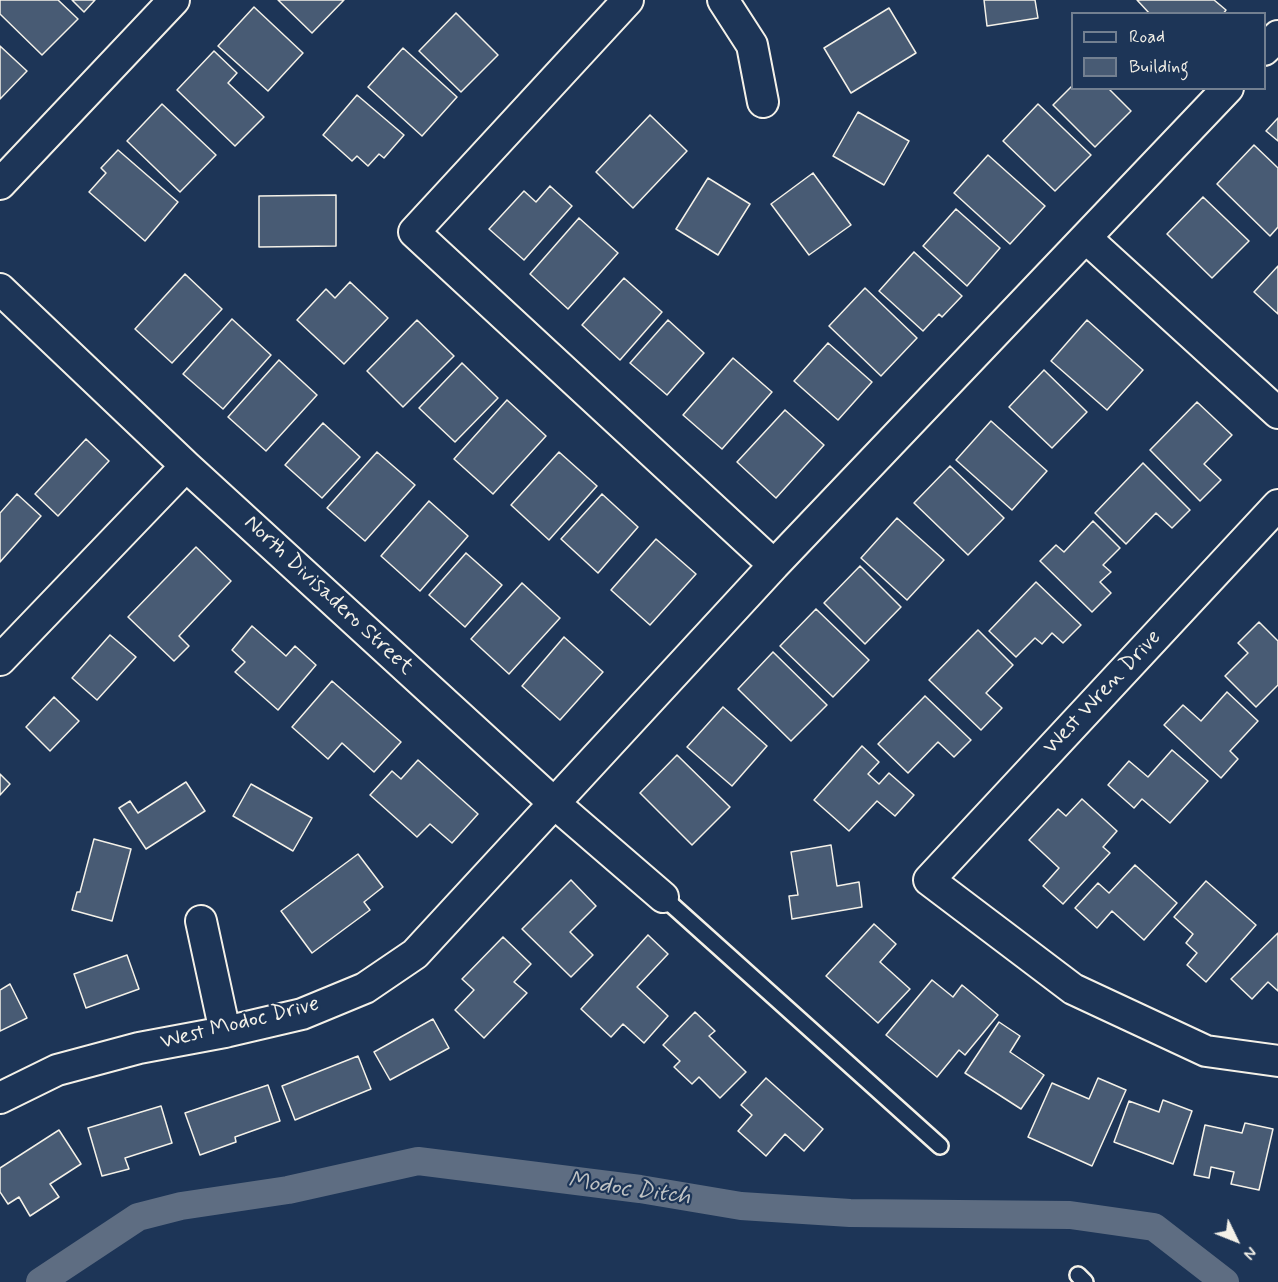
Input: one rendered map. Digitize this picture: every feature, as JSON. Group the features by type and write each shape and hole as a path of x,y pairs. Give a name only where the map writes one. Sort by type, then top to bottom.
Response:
{"street":[{"path":"0,184 174,0"},
{"path":"628,0 414,232 774,566"},
{"path":"723,0 752,45 763,102"},
{"path":"1266,49 1278,36"},
{"name":"West Modoc Drive","path":"0,1098 57,1070 139,1048 225,1032 302,1014 365,988 415,954 774,566 1226,90"},
{"path":"1086,238 1278,413"},
{"name":"North Divisadero Street","path":"0,289 186,466 554,803 663,897"},
{"path":"0,660 186,466"},
{"name":"West Wren Drive","path":"1278,505 929,880 1072,989 1206,1051 1278,1061"},
{"path":"201,921 225,1032"}],"lane":[{"path":"663,897 940,1146"}],"building":[{"path":"0,0 58,0 78,19 42,55 0,14"},
{"path":"72,0 95,0 84,12"},
{"path":"278,0 344,0 312,33"},
{"path":"984,0 1035,0 1038,18 987,26"},
{"path":"1137,0 1214,0 1226,10 1224,12 1148,12"},
{"path":"254,7 303,53 268,91 218,46"},
{"path":"889,8 916,53 851,93 824,48"},
{"path":"456,13 498,55 461,92 419,51"},
{"path":"0,46 27,71 0,99"},
{"path":"403,48 457,97 422,136 368,87"},
{"path":"214,51 237,73 228,83 264,117 235,146 177,90"},
{"path":"1071,87 1071,90 1110,90 1131,111 1095,147 1053,105"},
{"path":"357,95 404,135 384,158 379,154 368,166 357,156 352,161 323,135"},
{"path":"162,104 216,155 180,192 127,141"},
{"path":"1038,104 1091,155 1055,191 1003,141"},
{"path":"858,112 909,141 884,185 833,156"},
{"path":"650,115 687,151 633,208 596,172"},
{"path":"1278,118 1278,141 1266,131"},
{"path":"1254,145 1278,168 1278,227 1270,236 1217,184"},
{"path":"118,150 178,202 145,241 89,192 106,173 101,168"},
{"path":"988,155 1045,206 1010,244 954,193"},
{"path":"813,173 851,225 809,255 771,204"},
{"path":"708,178 750,204 718,255 676,229"},
{"path":"550,186 572,206 524,260 489,229 524,191 536,202"},
{"path":"336,195 336,246 259,247 259,196"},
{"path":"1203,197 1249,241 1212,278 1167,234"},
{"path":"956,209 1000,248 967,286 923,246"},
{"path":"579,218 618,253 568,309 530,274"},
{"path":"914,252 962,296 942,317 939,314 923,331 879,291"},
{"path":"1278,266 1278,314 1254,292"},
{"path":"185,274 222,309 172,363 135,329"},
{"path":"624,278 662,312 620,360 582,325"},
{"path":"350,282 388,318 344,364 297,320 326,289 335,298"},
{"path":"865,288 917,338 881,376 829,326"},
{"path":"232,319 271,355 223,409 183,374"},
{"path":"417,320 454,356 403,407 367,371"},
{"path":"668,320 704,353 667,395 630,363"},
{"path":"1087,320 1143,370 1107,410 1051,361"},
{"path":"828,343 872,382 838,420 794,381"},
{"path":"733,358 772,392 722,449 683,415"},
{"path":"279,360 317,395 266,451 228,417"},
{"path":"462,363 498,398 455,442 419,408"},
{"path":"1044,370 1087,412 1052,448 1009,407"},
{"path":"507,400 546,436 493,494 454,459"},
{"path":"1197,402 1232,435 1204,464 1221,480 1200,501 1150,450"},
{"path":"785,410 824,445 776,498 737,462"},
{"path":"991,421 1047,471 1012,510 956,460"},
{"path":"323,423 360,457 322,498 285,465"},
{"path":"86,439 109,461 58,516 35,494"},
{"path":"377,452 415,485 365,541 327,508"},
{"path":"559,452 597,486 549,540 511,505"},
{"path":"1143,463 1190,510 1172,528 1156,513 1126,544 1095,513"},
{"path":"950,466 1004,518 968,555 914,503"},
{"path":"17,494 41,516 0,562 0,513"},
{"path":"602,494 638,527 598,573 561,539"},
{"path":"429,501 468,536 420,591 381,556"},
{"path":"897,518 944,560 907,600 861,558"},
{"path":"1093,521 1120,548 1103,565 1111,572 1100,582 1111,593 1092,612 1040,561 1056,545 1064,552"},
{"path":"656,539 696,574 650,625 611,590"},
{"path":"196,547 231,581 179,636 189,646 174,661 128,617"},
{"path":"466,553 502,585 465,627 429,595"},
{"path":"860,566 901,607 865,644 824,603"},
{"path":"1036,582 1081,625 1063,643 1052,633 1042,644 1035,638 1016,657 989,631"},
{"path":"522,583 560,618 509,674 471,639"},
{"path":"816,609 869,660 833,697 780,646"},
{"path":"1259,622 1278,641 1278,685 1256,707 1225,676 1248,653 1238,643"},
{"path":"252,626 286,656 295,646 316,665 278,710 235,672 245,662 232,650"},
{"path":"978,630 1013,665 986,693 1002,708 981,730 929,680"},
{"path":"110,635 136,657 97,700 72,678"},
{"path":"564,637 603,672 560,720 522,686"},
{"path":"773,652 827,705 791,741 738,689"},
{"path":"332,681 401,742 374,772 342,743 328,759 292,727"},
{"path":"1227,692 1258,721 1230,751 1238,759 1221,778 1164,725 1183,705 1201,721"},
{"path":"925,696 971,740 954,757 938,742 908,773 878,744"},
{"path":"54,697 79,721 50,751 26,727"},
{"path":"723,707 767,746 732,786 687,747"},
{"path":"862,746 879,762 868,774 879,784 889,773 914,795 895,816 877,801 849,831 814,800"},
{"path":"1172,750 1208,781 1170,823 1142,799 1134,808 1108,785 1129,761 1148,777"},
{"path":"677,755 730,807 692,845 640,793"},
{"path":"418,760 478,814 452,843 430,824 417,837 370,795 392,771 401,779"},
{"path":"0,774 10,784 0,795"},
{"path":"186,782 205,811 146,849 119,808 130,801 138,813"},
{"path":"251,784 312,818 293,851 233,816"},
{"path":"1082,799 1117,831 1103,847 1110,853 1063,904 1043,886 1059,868 1029,840 1058,809 1066,816"},
{"path":"94,839 131,849 112,921 72,910 77,892 80,892"},
{"path":"831,845 837,886 859,882 862,907 792,919 789,896 798,895 791,852"},
{"path":"358,854 383,887 364,902 370,910 312,953 281,911"},
{"path":"1135,865 1177,903 1144,940 1112,911 1097,928 1075,908 1098,883 1109,893"},
{"path":"571,880 596,906 570,932 593,955 571,977 522,929"},
{"path":"1206,881 1256,925 1206,982 1187,965 1197,953 1186,943 1193,934 1174,917"},
{"path":"874,924 896,944 880,962 910,989 878,1023 826,976"},
{"path":"1278,933 1278,991 1268,982 1252,999 1231,979"},
{"path":"648,935 668,954 637,987 668,1016 644,1043 623,1024 611,1037 581,1009"},
{"path":"503,937 531,964 514,982 527,993 484,1038 455,1010 474,990 462,979"},
{"path":"127,955 139,989 86,1008 74,974"},
{"path":"932,980 953,997 962,985 998,1015 965,1055 959,1050 937,1077 886,1035"},
{"path":"10,984 27,1018 0,1031 0,990"},
{"path":"695,1012 715,1031 709,1036 746,1072 720,1098 699,1077 692,1084 674,1067 680,1061 663,1045"},
{"path":"433,1019 449,1048 390,1080 374,1052"},
{"path":"999,1022 1020,1036 1010,1052 1044,1075 1021,1109 965,1073"},
{"path":"358,1056 371,1089 295,1120 282,1086"},
{"path":"766,1078 823,1129 804,1151 785,1134 766,1156 738,1131 752,1115 741,1105"},
{"path":"1098,1078 1126,1090 1092,1166 1028,1137 1052,1083 1089,1099"},
{"path":"268,1085 280,1121 235,1137 236,1142 200,1155 185,1113"},
{"path":"1163,1100 1192,1111 1173,1164 1114,1142 1129,1101 1159,1112"},
{"path":"161,1106 172,1143 125,1158 129,1169 102,1176 88,1128"},
{"path":"1245,1123 1273,1129 1259,1190 1231,1184 1234,1172 1211,1167 1209,1178 1194,1175 1205,1125 1242,1133"},
{"path":"59,1130 81,1164 50,1184 59,1197 30,1216 19,1197 8,1204 0,1192 0,1168"}],"waterway":[{"name":"Modoc Ditch","path":"40,1282 138,1217 181,1206 288,1190 418,1161 640,1189 741,1206 850,1213 1070,1215 1154,1227 1225,1282"}]}
